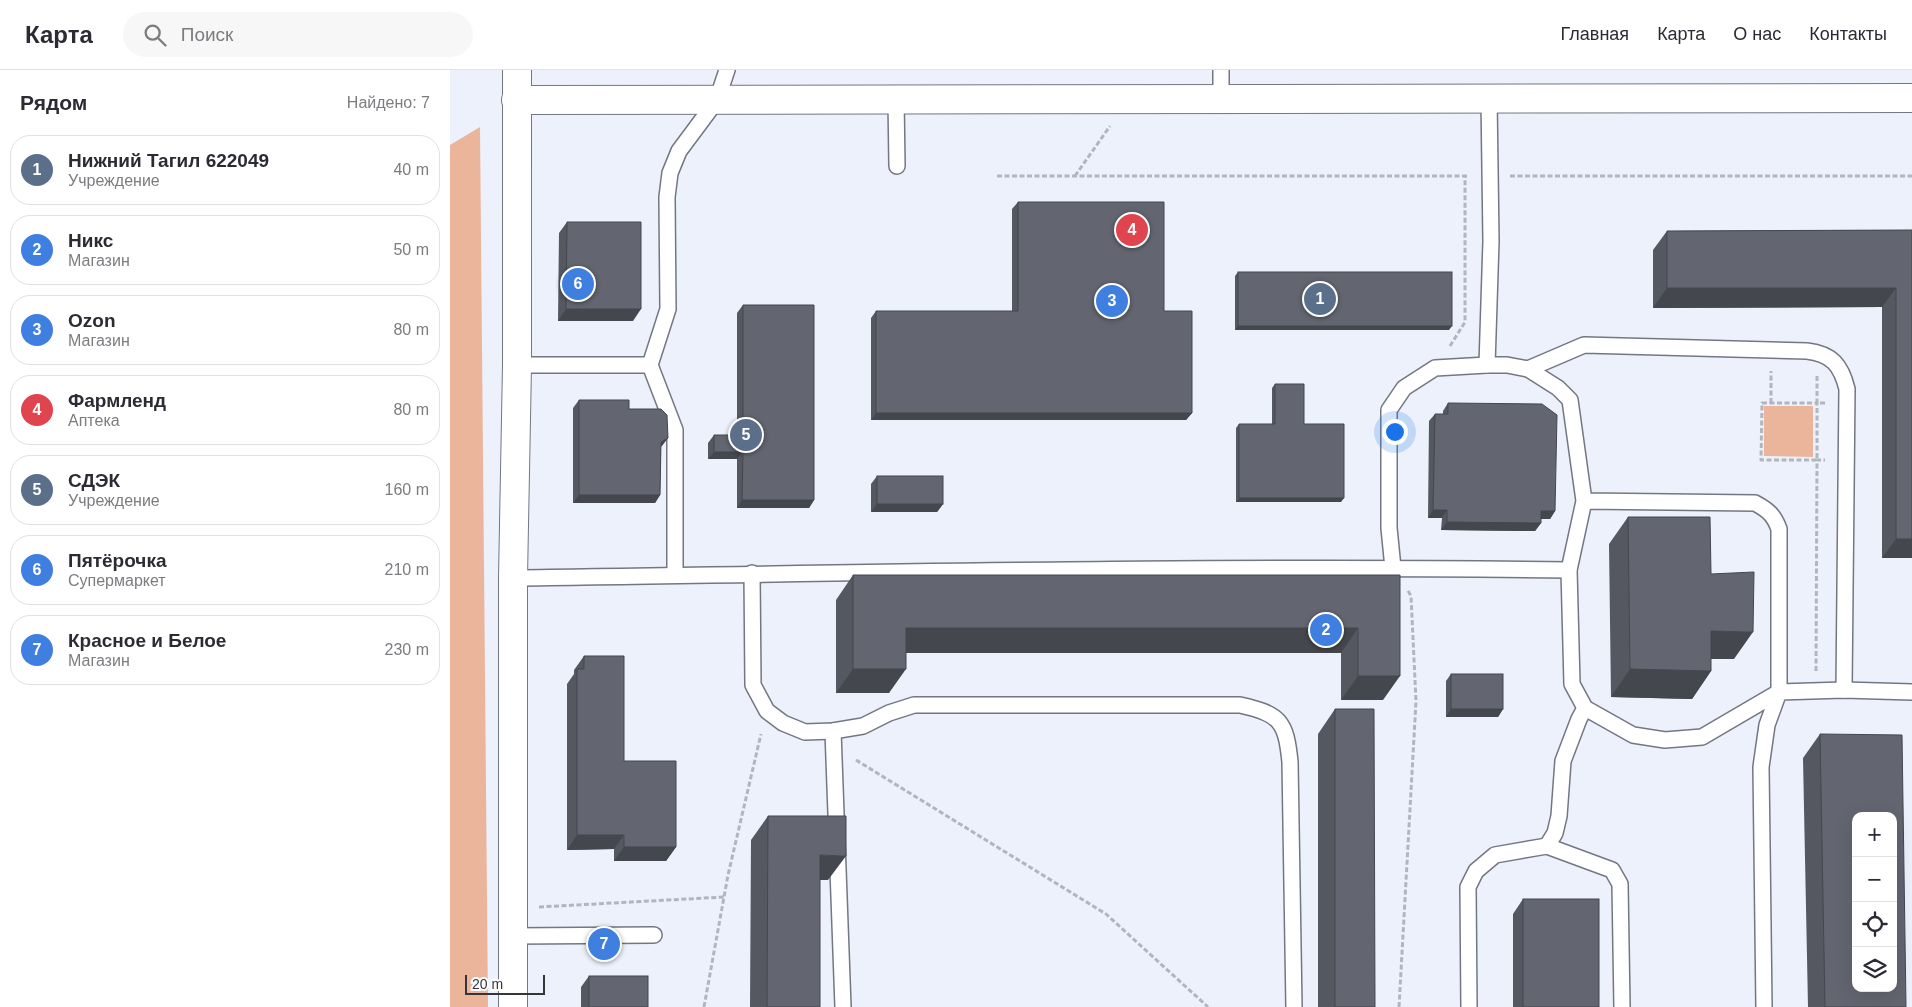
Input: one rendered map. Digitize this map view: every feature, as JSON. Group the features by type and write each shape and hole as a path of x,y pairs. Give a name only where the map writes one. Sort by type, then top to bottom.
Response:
{"street":[{"path":"513,1007 513,578 517,366 516,70"},
{"path":"516,100 1912,98"}],"lane":[{"path":"675,574 675,430 650,366 668,309 667,197 670,173 679,151 717,100 727,70"},
{"path":"1221,70 1221,99"},
{"path":"1487,364 1491,241 1489,98"},
{"path":"896,99 897,166"},
{"path":"1528,369 1584,345 1820,352 1839,367 1847,389 1844,690"},
{"path":"1393,568 1389,528 1389,410 1404,388 1435,368 1487,364 1528,369 1558,388 1570,400 1584,502 1569,570 1572,684 1586,708 1633,736 1665,740 1702,737 1779,692 1844,690 1912,692"},
{"path":"517,366 650,366"},
{"path":"1584,502 1755,503 1775,517 1779,529 1779,692 1767,725 1761,767 1764,1007"},
{"path":"513,578 675,574 1393,568 1569,570"},
{"path":"752,574 753,685 767,711 783,723 805,732 834,731 862,726 890,713 914,705 1240,705 1261,710 1277,720 1287,737 1289,754 1294,1007"},
{"path":"1547,846 1555,833 1559,816 1563,761 1579,719 1586,708"},
{"path":"834,731 843,1007"},
{"path":"1469,1007 1468,887 1476,872 1495,855 1547,846 1612,870 1620,884 1622,1007"},
{"path":"513,936 654,935"}],"path":[{"path":"997,176 1912,176"},
{"path":"1435,368 1465,322 1465,176"},
{"path":"1771,350 1771,403"},
{"path":"1816,691 1817,460 1817,404 1762,403 1761,460 1817,460"},
{"path":"1393,568 1412,596 1416,702 1399,1007"},
{"path":"704,1007 724,897 767,711"},
{"path":"834,747 1106,914 1208,1007"},
{"path":"513,909 724,897"}],"shaded area":[{"path":"480,127 488,1007 450,1007 450,145"},
{"path":"1764,406 1813,406 1813,457 1764,456"}],"building":[{"path":"1018,202 1164,202 1164,311 1192,311 1192,413 876,413 876,311 1018,311"},
{"path":"567,222 641,222 641,309 566,309"},
{"path":"1912,230 1912,539 1896,539 1896,288 1667,288 1667,231"},
{"path":"1238,272 1452,272 1452,326 1238,326"},
{"path":"743,305 814,305 814,500 742,500 743,452 714,452 714,435 743,435"},
{"path":"1275,384 1304,384 1304,424 1344,424 1344,498 1239,498 1239,424 1275,424"},
{"path":"579,400 629,400 629,409 661,409 667,415 668,438 661,442 660,495 579,495"},
{"path":"1448,403 1542,404 1557,415 1555,511 1541,511 1541,523 1447,522 1447,510 1433,510 1435,414 1448,414"},
{"path":"877,476 943,476 943,504 877,504"},
{"path":"1628,517 1710,517 1711,574 1754,572 1753,632 1711,631 1711,671 1630,669"},
{"path":"853,575 1400,575 1400,676 1358,676 1358,628 906,628 906,669 853,669"},
{"path":"584,656 624,656 624,761 676,761 676,847 624,847 624,835 577,835 577,669 584,669"},
{"path":"1451,674 1503,674 1503,709 1451,709"},
{"path":"1335,709 1374,709 1375,1007 1335,1007"},
{"path":"1820,734 1902,735 1906,1007 1825,1007"},
{"path":"768,816 846,816 846,856 820,855 820,1007 767,1007"},
{"path":"1523,899 1599,899 1599,1007 1523,1007"},
{"path":"589,976 648,976 648,1007 589,1007"}],"place":[{"name":"Фармленд","path":"1132,230"},
{"name":"Пятёрочка","path":"578,284"},
{"name":"Нижний Тагил 622049","path":"1320,299"},
{"name":"Ozon","path":"1112,301"},
{"name":"СДЭК","path":"746,435"},
{"name":"Никс","path":"1326,630"},
{"name":"Красное и Белое","path":"604,944"}]}
